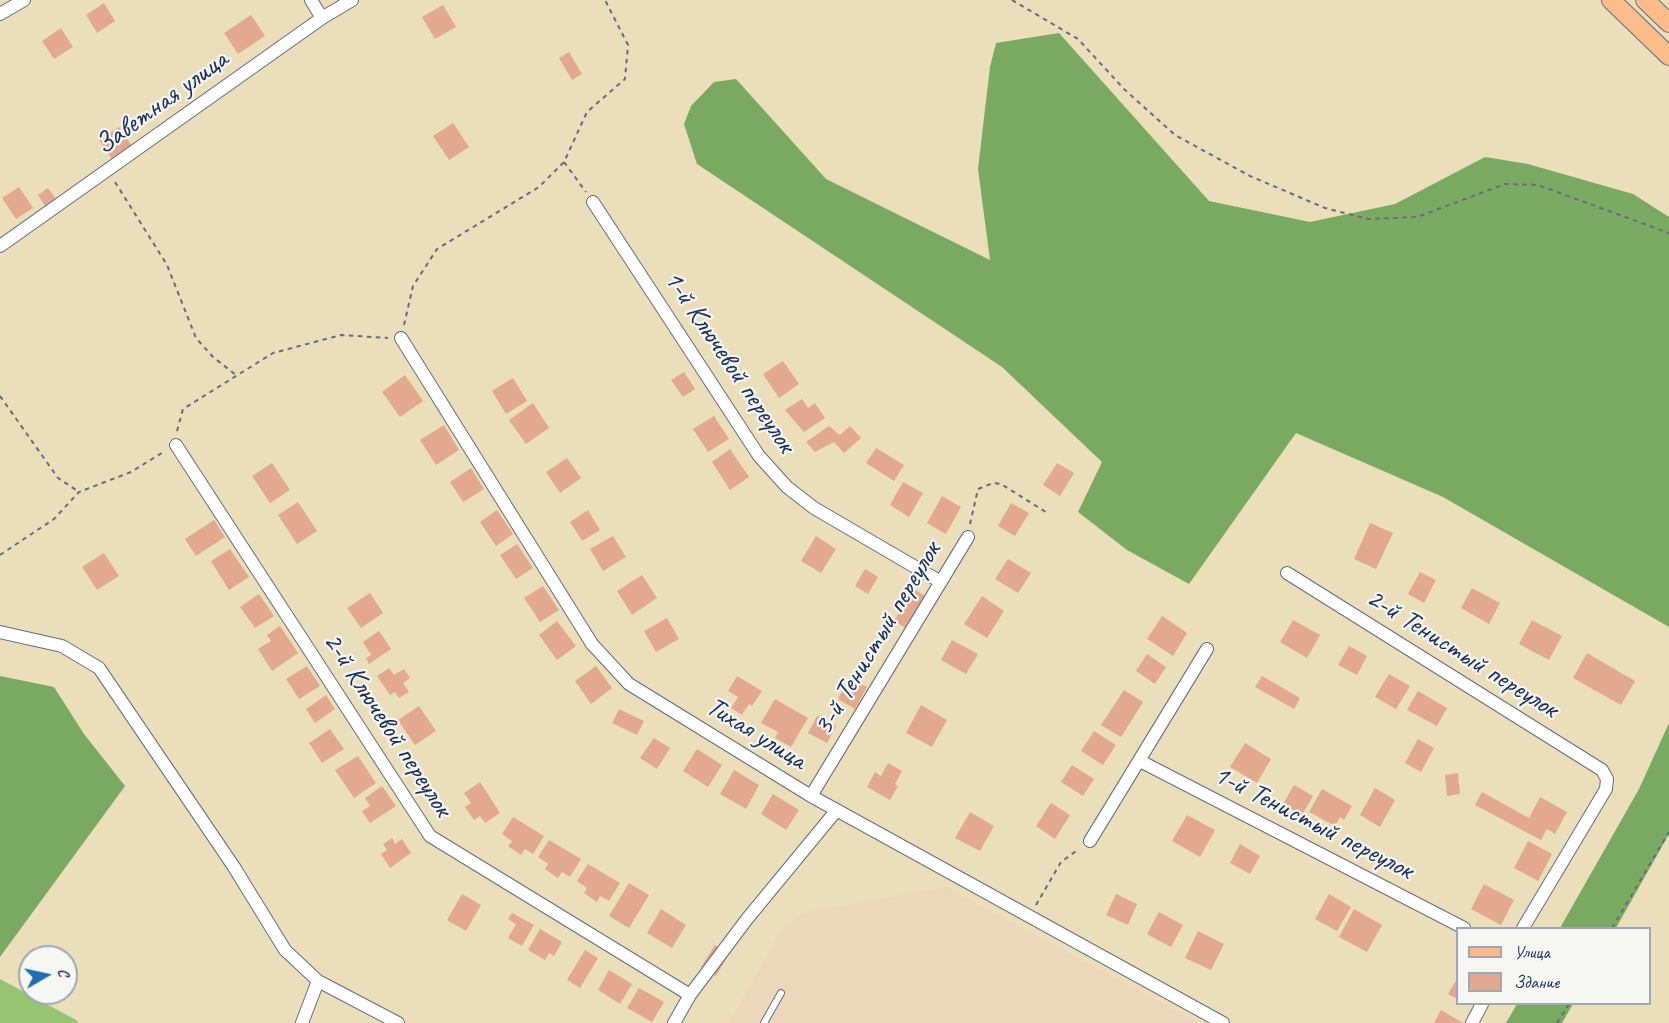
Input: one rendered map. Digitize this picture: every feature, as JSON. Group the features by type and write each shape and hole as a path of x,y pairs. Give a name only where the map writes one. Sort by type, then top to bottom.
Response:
{"main road":[{"path":"1611,0 1669,56"},
{"path":"1645,0 1669,23"}],"street":[{"path":"0,14 24,0"},
{"path":"311,0 322,18"},
{"name":"Заветная улица","path":"0,246 322,18 352,0"},
{"name":"1-й Ключевой переулок","path":"593,202 734,420 766,464 787,487 814,508 941,582"},
{"name":"Тихая улица","path":"401,338 592,644 629,684 811,796 1028,918 1223,1023"},
{"name":"2-й Ключевой переулок","path":"176,445 430,836 690,995"},
{"name":"3-й Тенистый переулок","path":"811,796 969,537"},
{"name":"2-й Тенистый переулок","path":"1287,573 1602,770 1607,778 1606,789 1524,927"},
{"path":"0,632 62,646 99,668 234,867 285,950 318,981 398,1023"},
{"path":"1090,841 1207,649"},
{"name":"1-й Тенистый переулок","path":"1140,761 1462,927"},
{"path":"674,1023 690,995 836,810"},
{"path":"302,1023 318,981"},
{"path":"1472,1023 1481,1005"}],"lane":[{"path":"765,1023 781,993"}],"path":[{"path":"0,555 54,519 79,492 131,472 176,445 183,409 273,353 341,335 401,338 412,286 437,249 539,187 564,162 587,111 625,79 628,45 604,0"},
{"path":"1012,0 1078,39 1124,89 1175,135 1250,176 1325,208 1368,219 1417,217 1505,184 1538,185 1669,233"},
{"path":"564,162 593,202"},
{"path":"109,170 166,265 196,338 213,357 236,375"},
{"path":"0,396 58,478 79,492"},
{"path":"969,537 972,505 978,489 993,483 1001,484 1049,514"},
{"path":"1613,927 1669,832"},
{"path":"1028,918 1061,862 1090,841"},
{"path":"1557,1023 1568,1005"}],"shaded area":[{"path":"946,887 1199,1023 729,1023 783,927 802,913"}],"green space":[{"path":"1059,33 1209,201 1310,222 1395,204 1485,157 1528,164 1633,194 1669,217 1669,627 1443,497 1296,433 1189,584 1127,550 1078,512 1102,462 1002,367 697,164 684,124 691,106 714,82 736,79 826,179 990,260 978,169 990,67 996,43"},
{"path":"0,676 54,687 84,734 125,786 0,957"},
{"path":"1669,723 1669,834 1617,927 1561,927 1639,789"},
{"path":"0,979 18,989 18,1005 48,1005 78,1021 77,1023 0,1023"},
{"path":"1516,1005 1572,1005 1562,1023 1506,1023"}],"building":[{"path":"104,3 115,21 97,33 86,15"},
{"path":"443,5 456,27 435,39 422,17"},
{"path":"251,15 265,36 238,54 224,33"},
{"path":"61,28 73,47 54,59 42,41"},
{"path":"569,52 582,74 572,80 559,58"},
{"path":"453,123 469,147 449,160 433,136"},
{"path":"119,127 132,146 112,159 99,140"},
{"path":"19,187 33,208 16,219 2,198"},
{"path":"48,188 56,199 46,207 38,195"},
{"path":"783,361 799,384 779,398 763,374"},
{"path":"684,372 695,389 683,397 671,380"},
{"path":"405,375 423,401 400,417 382,392"},
{"path":"513,378 527,401 506,414 492,391"},
{"path":"802,399 808,408 815,403 825,418 804,432 785,410"},
{"path":"533,403 549,428 526,444 509,420"},
{"path":"714,416 729,439 708,452 693,429"},
{"path":"444,425 459,450 436,465 420,440"},
{"path":"829,426 840,435 850,426 861,438 844,453 834,442 815,452 806,442"},
{"path":"876,448 904,465 894,481 866,463"},
{"path":"730,449 749,477 730,490 712,462"},
{"path":"567,458 581,478 560,493 546,472"},
{"path":"272,463 290,490 270,503 252,476"},
{"path":"1057,463 1074,473 1060,496 1043,485"},
{"path":"471,468 484,489 463,502 450,482"},
{"path":"903,482 923,493 909,517 890,505"},
{"path":"942,496 961,507 946,534 927,523"},
{"path":"298,502 317,531 297,544 278,515"},
{"path":"1011,503 1029,513 1015,536 998,526"},
{"path":"497,510 513,534 496,546 480,522"},
{"path":"588,510 600,530 582,541 570,522"},
{"path":"214,520 225,537 196,556 185,539"},
{"path":"1370,523 1393,533 1376,569 1354,559"},
{"path":"613,536 626,557 603,571 590,549"},
{"path":"816,536 836,549 821,573 801,561"},
{"path":"517,544 533,568 516,579 500,555"},
{"path":"230,549 249,577 229,590 211,561"},
{"path":"104,553 119,576 97,590 82,567"},
{"path":"1008,559 1031,573 1018,593 995,579"},
{"path":"865,569 878,577 868,594 855,586"},
{"path":"1420,572 1436,580 1424,603 1408,594"},
{"path":"642,575 657,598 632,615 617,591"},
{"path":"543,586 559,610 540,622 524,598"},
{"path":"1472,588 1500,603 1489,624 1461,608"},
{"path":"914,589 925,596 906,628 894,621"},
{"path":"370,593 383,613 361,628 347,608"},
{"path":"259,594 274,616 255,628 240,607"},
{"path":"982,596 1004,611 987,638 964,624"},
{"path":"1162,616 1187,633 1173,656 1147,639"},
{"path":"667,618 679,639 656,652 644,631"},
{"path":"1293,620 1320,635 1307,658 1280,642"},
{"path":"1532,620 1562,636 1549,660 1519,644"},
{"path":"557,621 576,646 557,660 539,635"},
{"path":"280,626 298,653 272,671 258,649 271,641 267,635"},
{"path":"379,631 391,649 369,664 366,658 371,655 363,642"},
{"path":"952,640 978,654 966,674 941,660"},
{"path":"1349,646 1367,656 1357,675 1338,665"},
{"path":"1587,653 1635,681 1621,705 1573,678"},
{"path":"1147,654 1166,667 1155,684 1136,671"},
{"path":"307,666 320,686 299,699 286,679"},
{"path":"596,666 612,688 591,704 575,681"},
{"path":"389,668 394,675 404,669 410,678 403,683 409,692 399,698 395,692 390,695 377,676"},
{"path":"1389,674 1410,686 1396,709 1375,697"},
{"path":"737,676 762,691 752,706 749,704 742,715 731,708 738,697 728,691"},
{"path":"1262,676 1300,698 1294,709 1255,687"},
{"path":"849,678 867,687 855,709 838,699"},
{"path":"1124,690 1143,702 1121,737 1101,725"},
{"path":"1418,691 1447,708 1437,726 1407,710"},
{"path":"326,695 335,709 315,723 306,709"},
{"path":"775,699 808,718 791,747 775,738 778,732 761,723"},
{"path":"921,705 947,720 932,747 906,733"},
{"path":"419,706 436,731 415,745 398,720"},
{"path":"619,709 644,721 637,735 612,723"},
{"path":"817,716 836,726 827,743 808,733"},
{"path":"330,729 344,749 322,763 309,743"},
{"path":"1094,731 1116,745 1103,765 1081,751"},
{"path":"654,738 670,748 657,769 640,758"},
{"path":"1418,739 1434,748 1421,772 1405,763"},
{"path":"1245,743 1271,759 1257,783 1230,767"},
{"path":"697,749 722,765 708,787 683,771"},
{"path":"358,756 376,783 354,798 335,770"},
{"path":"888,763 902,771 895,784 898,786 890,800 867,787 875,772 881,776"},
{"path":"1072,765 1094,779 1083,796 1061,782"},
{"path":"734,770 759,785 746,809 720,794"},
{"path":"1458,773 1460,794 1447,796 1445,775"},
{"path":"480,782 500,813 485,823 480,816 474,820 465,807 471,803 464,793"},
{"path":"1294,785 1313,796 1302,815 1283,804"},
{"path":"382,786 396,806 370,823 362,811 370,806 365,798"},
{"path":"1375,788 1395,800 1380,827 1360,815"},
{"path":"1322,789 1352,806 1344,820 1340,817 1335,826 1309,812"},
{"path":"1482,792 1529,818 1540,797 1567,812 1555,834 1547,829 1541,840 1475,805"},
{"path":"773,794 799,810 786,830 761,814"},
{"path":"1051,803 1070,815 1055,839 1036,826"},
{"path":"970,812 994,826 980,851 955,838"},
{"path":"1187,815 1215,830 1200,857 1172,841"},
{"path":"513,817 544,836 533,854 525,849 521,855 508,846 512,841 502,834"},
{"path":"392,838 395,844 402,839 411,853 390,868 381,854 387,850 383,844"},
{"path":"549,840 581,859 570,877 562,872 558,878 545,869 548,864 538,857"},
{"path":"1528,841 1552,854 1538,881 1514,868"},
{"path":"1240,844 1260,856 1250,874 1230,863"},
{"path":"588,864 620,883 609,901 600,896 597,902 584,893 587,888 577,881"},
{"path":"629,883 649,895 629,928 609,916"},
{"path":"1484,884 1514,900 1501,925 1471,909"},
{"path":"462,894 481,905 466,931 447,920"},
{"path":"1116,894 1137,904 1128,925 1106,915"},
{"path":"1329,894 1351,907 1337,931 1315,919"},
{"path":"661,909 686,925 672,948 647,933"},
{"path":"1354,909 1382,925 1367,952 1339,937"},
{"path":"1159,912 1183,925 1171,947 1147,934"},
{"path":"512,913 534,925 522,946 508,938 516,924 508,919"},
{"path":"540,929 562,942 554,956 549,953 545,960 528,950"},
{"path":"1198,931 1224,944 1211,970 1185,958"},
{"path":"715,945 729,954 716,976 701,967"},
{"path":"585,950 598,958 580,988 567,980"},
{"path":"609,970 632,984 620,1004 598,990"},
{"path":"1456,980 1456,998 1448,994"},
{"path":"639,988 664,1002 652,1022 627,1008"},
{"path":"1441,1010 1463,1023 1434,1023"}]}
